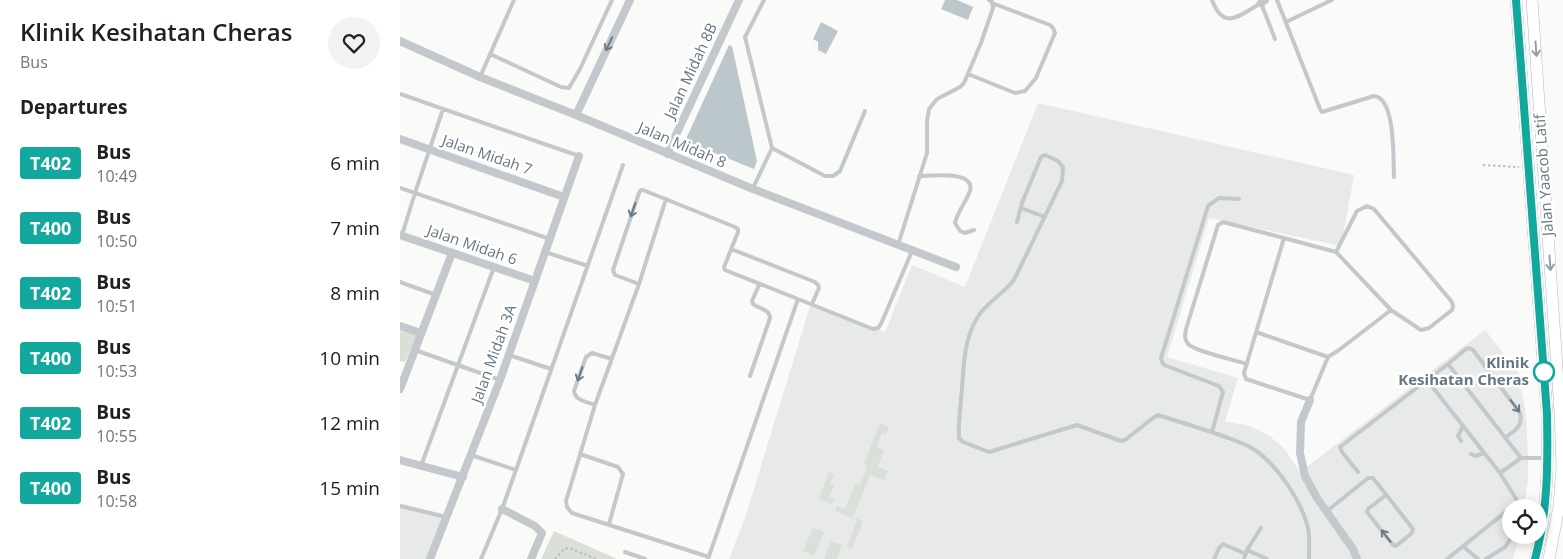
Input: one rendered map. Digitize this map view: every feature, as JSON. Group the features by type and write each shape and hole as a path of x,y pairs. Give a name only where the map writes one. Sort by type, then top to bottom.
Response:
{"main road":[{"name":"Jalan Yaacob Latif","path":"1516,0 1547,414 1548,458 1546,496 1543,525 1535,559"},
{"name":"Jalan Yaacob Latif","path":"1532,0 1562,410 1562,467 1558,536 1549,559"}],"street":[{"path":"576,116 630,0"},
{"name":"Jalan Midah 8B","path":"667,154 739,0"},
{"name":"Jalan Midah 8","path":"400,41 480,77 753,189 956,267"},
{"name":"Jalan Midah 7","path":"400,139 564,196"},
{"name":"Jalan Midah 3A","path":"430,559 500,380 579,156"},
{"name":"Jalan Midah 6","path":"401,236 535,281"},
{"path":"400,389 404,367 415,350 452,253"},
{"path":"400,326 421,333"},
{"path":"1310,400 1302,422 1300,453 1305,476 1326,511 1353,549 1356,559"},
{"path":"400,460 463,477"},
{"path":"502,509 535,526 542,533 531,559"}],"lane":[{"path":"480,77 514,0"},
{"path":"490,54 561,87 569,88 580,69 612,0"},
{"path":"753,189 772,148 745,38 764,0"},
{"path":"1212,0 1215,8 1222,16 1229,20 1235,19 1263,1 1275,39"},
{"path":"1277,0 1322,112 1374,96 1379,96 1382,100 1390,117 1394,177"},
{"path":"1286,22 1332,0"},
{"path":"968,74 1015,93 1026,91 1036,78 1055,32 1054,28 1050,25 991,2"},
{"path":"898,245 927,153 929,109 937,98 960,87 964,83 993,8 991,2"},
{"path":"400,94 579,156"},
{"path":"401,236 443,109"},
{"path":"772,148 825,176 833,176 840,170 865,111"},
{"path":"1017,222 1022,203 1041,157 1045,155 1058,160 1063,166 1062,181 1014,280 989,303 979,315 972,329 963,360 964,373 959,438 963,442 989,452 1077,425 1121,441 1158,416 1212,432 1256,451 1286,483 1305,518 1308,531 1309,559"},
{"path":"481,559 516,470 622,165"},
{"path":"919,176 951,175 966,179 971,187 970,192 958,212 955,223 960,232 965,233 974,230"},
{"path":"400,188 550,239"},
{"path":"639,284 615,275 613,270 641,190 735,227 738,232 724,267 725,270 874,329 878,328 881,324 912,250"},
{"path":"1212,432 1223,392 1219,386 1164,365 1161,358 1208,206 1219,198 1239,199"},
{"path":"666,199 639,284 595,406 580,454 566,502 567,507 572,512 709,558 798,299"},
{"path":"1247,364 1195,348 1188,343 1185,337 1218,225 1223,222 1336,252 1391,310 1421,330 1429,328 1452,310 1452,302 1374,209 1367,206 1357,210 1336,252"},
{"path":"1022,208 1045,217"},
{"path":"1284,238 1244,373 1246,379 1310,400 1328,357 1391,310"},
{"path":"731,250 815,282 819,288 812,304"},
{"path":"545,252 588,266"},
{"path":"421,466 494,267"},
{"path":"400,282 436,295"},
{"path":"750,376 770,318 768,312 753,304 752,301 759,285"},
{"path":"1256,332 1328,357"},
{"path":"1358,472 1340,447 1466,349 1473,350 1522,416 1518,429 1506,437"},
{"path":"415,350 500,380"},
{"path":"595,406 574,395 586,357 592,353 612,359"},
{"path":"509,355 551,369"},
{"path":"1448,364 1521,458"},
{"path":"1427,380 1500,473 1516,499"},
{"path":"1461,441 1458,436 1463,426"},
{"path":"1471,454 1475,456 1484,453"},
{"path":"580,454 622,470 623,474 609,524"},
{"path":"471,455 516,470"},
{"path":"1500,473 1521,458 1548,458"},
{"path":"1326,511 1371,477 1373,478 1386,494 1413,529 1412,533 1396,546 1393,545 1367,512 1386,494"},
{"path":"400,506 446,517"},
{"path":"1447,559 1502,515"},
{"path":"1244,559 1261,528"},
{"path":"1214,559 1223,544 1267,559"},
{"path":"1486,559 1507,544"},
{"path":"1464,547 1478,559"},
{"path":"625,552 645,559"}],"path":[{"path":"1484,165 1513,166"},
{"path":"555,559 564,549 569,548 596,559"}],"shaded area":[{"path":"945,0 957,0 973,7 968,20 941,9"},
{"path":"821,22 838,31 826,54 818,50 818,42 813,39"},
{"path":"729,45 732,46 757,161 754,169 685,141"},
{"path":"1038,103 1354,175 1341,246 1209,218 1167,357 1238,378 1225,422 1247,425 1267,434 1284,448 1300,472 1485,330 1518,372 1526,414 1528,479 1525,499 1502,499 1502,544 1517,544 1513,559 729,559 746,515 810,306 885,332 912,265 965,287"},
{"path":"400,331 417,335 405,362 400,361"},
{"path":"880,423 889,427 886,434 882,433 877,447 884,450 878,466 888,471 884,480 870,475 853,517 863,521 852,549 847,547 857,520 835,511 837,506 845,509 855,484 860,485 867,466 864,464"},
{"path":"829,472 834,474 830,484 834,486 829,497 834,499 832,504 819,498"},
{"path":"400,503 447,515 432,559 400,559"},
{"path":"813,528 824,532 814,556 803,551"},
{"path":"554,531 617,559 541,559"},
{"path":"831,541 842,545 837,559 824,559"}],"bus line":[{"name":"T402","path":"1516,0 1547,414 1548,458 1546,496 1543,525 1535,559"}],"place":[{"name":"Klinik Kesihatan Cheras","path":"1544,372"}]}
